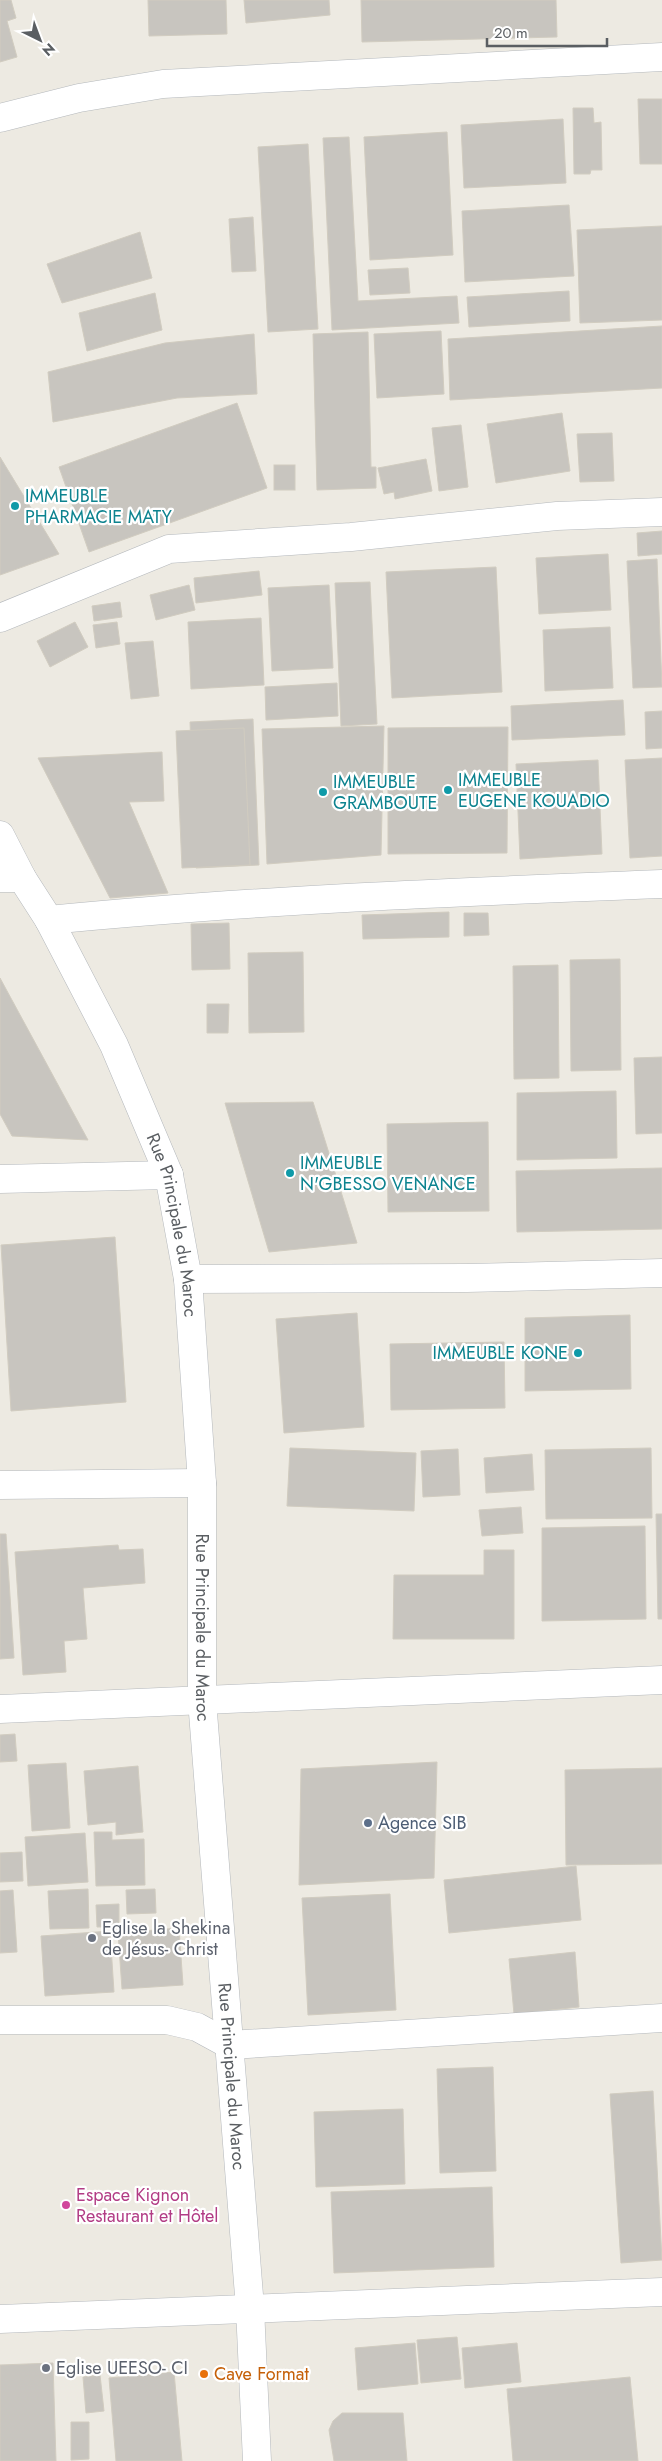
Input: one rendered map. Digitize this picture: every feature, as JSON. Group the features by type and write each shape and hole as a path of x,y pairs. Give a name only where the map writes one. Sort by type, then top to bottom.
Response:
{"street":[{"path":"0,118 79,98 163,84 662,57"},
{"path":"0,618 169,548 351,537 557,516 662,512"},
{"name":"Rue Principale du Maroc","path":"0,835 11,878 49,920 114,1046 169,1175 188,1278 202,1483 202,1700 250,2308 256,2461"},
{"path":"49,920 179,907 309,899 662,884"},
{"path":"0,1180 169,1175"},
{"path":"188,1278 467,1278 662,1272"},
{"path":"0,1485 202,1483"},
{"path":"0,1709 662,1680"},
{"path":"0,2020 167,2020 197,2026 230,2045 662,2018"},
{"path":"0,2319 662,2292"}],"building":[{"path":"0,0 11,0 16,18 7,21 17,57 0,62"},
{"path":"148,0 226,0 227,34 149,36"},
{"path":"244,0 329,0 330,15 246,23"},
{"path":"361,0 556,0 557,37 362,42"},
{"path":"638,99 662,99 662,164 640,164"},
{"path":"573,108 593,108 594,123 601,122 602,170 591,170 590,174 574,174"},
{"path":"563,119 566,183 464,188 461,125"},
{"path":"447,132 453,255 370,260 364,137"},
{"path":"349,137 358,301 457,296 459,323 332,330 323,138"},
{"path":"308,144 318,329 268,332 258,147"},
{"path":"569,205 574,276 465,282 462,211"},
{"path":"253,217 256,271 232,272 229,219"},
{"path":"662,226 662,320 580,323 577,230"},
{"path":"140,232 152,278 62,303 47,264"},
{"path":"408,268 410,293 370,295 368,270"},
{"path":"569,291 570,321 469,327 467,297"},
{"path":"155,293 162,330 87,351 79,313"},
{"path":"662,326 662,388 450,400 448,339"},
{"path":"441,331 444,394 377,398 374,334"},
{"path":"368,332 371,467 376,467 376,488 317,490 313,334"},
{"path":"254,334 257,394 177,398 53,422 48,372 165,343"},
{"path":"237,403 267,488 89,552 59,467"},
{"path":"562,413 570,471 496,483 487,424"},
{"path":"461,425 468,487 439,491 432,428"},
{"path":"612,433 614,481 580,482 577,434"},
{"name":"IMMEUBLE PHARMACIE MATY","path":"0,457 59,554 0,575"},
{"path":"426,459 432,491 395,499 394,492 384,494 378,468"},
{"path":"274,465 295,465 295,490 274,490"},
{"path":"662,531 662,554 638,556 637,533"},
{"path":"608,554 611,610 539,614 536,558"},
{"path":"657,559 662,687 633,688 627,561"},
{"path":"496,567 502,692 392,698 386,572"},
{"path":"259,571 262,595 196,603 194,578"},
{"path":"370,582 377,724 341,726 335,583"},
{"path":"189,585 195,610 156,620 150,595"},
{"path":"329,585 333,668 272,671 268,588"},
{"path":"120,602 122,617 94,621 92,606"},
{"path":"261,618 264,685 191,689 188,622"},
{"path":"75,622 88,647 50,667 37,641"},
{"path":"117,622 120,644 96,648 93,625"},
{"path":"610,627 613,688 545,691 543,630"},
{"path":"153,641 159,696 131,699 125,643"},
{"path":"337,683 338,716 266,720 265,687"},
{"path":"623,700 625,735 512,740 511,706"},
{"path":"662,711 662,748 646,749 645,712"},
{"path":"253,719 259,865 196,868 190,722"},
{"name":"IMMEUBLE GRAMBOUTE","path":"384,726 381,855 267,864 262,729"},
{"name":"IMMEUBLE EUGENE KOUADIO","path":"508,727 507,853 388,854 388,728"},
{"path":"244,728 250,865 182,868 176,731"},
{"path":"162,752 164,801 129,802 168,893 110,898 38,758"},
{"path":"662,758 662,856 630,858 625,760"},
{"path":"598,760 602,854 520,859 516,764"},
{"path":"449,912 449,937 363,939 362,915"},
{"path":"464,913 488,913 489,935 464,936"},
{"path":"229,923 230,969 192,970 191,924"},
{"path":"303,952 304,1032 249,1033 248,953"},
{"path":"620,959 621,1070 571,1071 570,960"},
{"path":"558,965 559,1078 514,1079 513,966"},
{"path":"0,978 88,1140 12,1136 0,1114"},
{"path":"207,1004 229,1004 228,1033 207,1033"},
{"path":"662,1057 662,1133 636,1134 634,1058"},
{"path":"616,1091 617,1158 517,1160 517,1093"},
{"name":"IMMEUBLE N'GBESSO VENANCE","path":"313,1102 357,1243 269,1252 225,1103"},
{"path":"488,1122 489,1211 388,1212 387,1124"},
{"path":"662,1168 662,1229 517,1232 516,1171"},
{"path":"115,1237 126,1402 11,1411 1,1245"},
{"path":"357,1313 364,1427 284,1433 276,1319"},
{"name":"IMMEUBLE KONE","path":"630,1315 631,1389 525,1391 525,1318"},
{"path":"504,1342 505,1408 391,1410 390,1344"},
{"path":"290,1448 416,1453 414,1511 287,1506"},
{"path":"651,1448 652,1518 546,1519 545,1450"},
{"path":"458,1449 460,1495 423,1497 421,1451"},
{"path":"532,1454 534,1490 486,1493 484,1458"},
{"path":"521,1507 523,1533 482,1536 479,1510"},
{"path":"656,1514 662,1514 662,1619 658,1619"},
{"path":"645,1526 646,1619 542,1621 542,1528"},
{"path":"0,1534 6,1534 14,1658 0,1659"},
{"path":"118,1545 119,1550 143,1549 145,1583 83,1588 87,1639 64,1641 66,1672 23,1675 15,1552"},
{"path":"484,1550 514,1550 514,1639 393,1639 394,1575 484,1575"},
{"path":"15,1734 17,1761 0,1762 0,1735"},
{"name":"Agence SIB","path":"437,1762 434,1878 299,1885 301,1769"},
{"path":"66,1763 70,1828 32,1831 28,1765"},
{"path":"138,1766 143,1832 116,1835 116,1822 88,1825 84,1771"},
{"path":"662,1768 662,1864 566,1865 565,1770"},
{"path":"94,1832 112,1832 112,1840 144,1839 145,1885 96,1886"},
{"path":"85,1833 88,1882 28,1886 25,1837"},
{"path":"22,1852 23,1881 0,1882 0,1853"},
{"path":"576,1866 581,1920 449,1933 444,1880"},
{"path":"88,1889 89,1928 50,1929 48,1891"},
{"path":"155,1889 156,1913 127,1914 126,1890"},
{"path":"13,1890 17,1952 0,1953 0,1891"},
{"path":"390,1894 396,2010 308,2015 302,1898"},
{"path":"119,1904 119,1927 97,1927 96,1905"},
{"path":"179,1928 183,1985 122,1989 118,1933"},
{"path":"110,1931 114,1992 45,1996 41,1936"},
{"path":"575,1952 579,2007 514,2014 509,1959"},
{"path":"493,2067 496,2171 440,2173 437,2069"},
{"path":"653,2091 662,2260 621,2263 610,2094"},
{"path":"403,2109 405,2184 316,2187 314,2112"},
{"path":"492,2187 494,2267 334,2273 331,2192"},
{"path":"457,2337 461,2379 421,2383 417,2340"},
{"path":"415,2343 418,2384 358,2390 355,2348"},
{"path":"517,2343 521,2382 465,2388 462,2348"},
{"path":"53,2363 56,2461 0,2461 0,2365"},
{"path":"174,2372 182,2461 116,2461 109,2378"},
{"path":"100,2375 104,2411 86,2413 83,2377"},
{"path":"630,2377 638,2461 513,2461 507,2389"},
{"path":"342,2413 403,2413 407,2461 334,2461 329,2430 333,2421"},
{"path":"71,2422 89,2422 89,2459 71,2460"}],"place":[{"name":"IMMEUBLE PHARMACIE MATY","path":"15,506"},
{"name":"IMMEUBLE EUGENE KOUADIO","path":"448,790"},
{"name":"IMMEUBLE GRAMBOUTE","path":"323,792"},
{"name":"IMMEUBLE N'GBESSO VENANCE","path":"290,1173"},
{"name":"IMMEUBLE KONE","path":"578,1353"},
{"name":"Agence SIB","path":"368,1823"},
{"name":"Eglise la Shekina de Jésus- Christ","path":"92,1938"},
{"name":"Espace Kignon Restaurant et Hôtel","path":"66,2205"},
{"name":"Eglise UEESO- CI","path":"46,2368"},
{"name":"Cave Format","path":"204,2374"}]}
